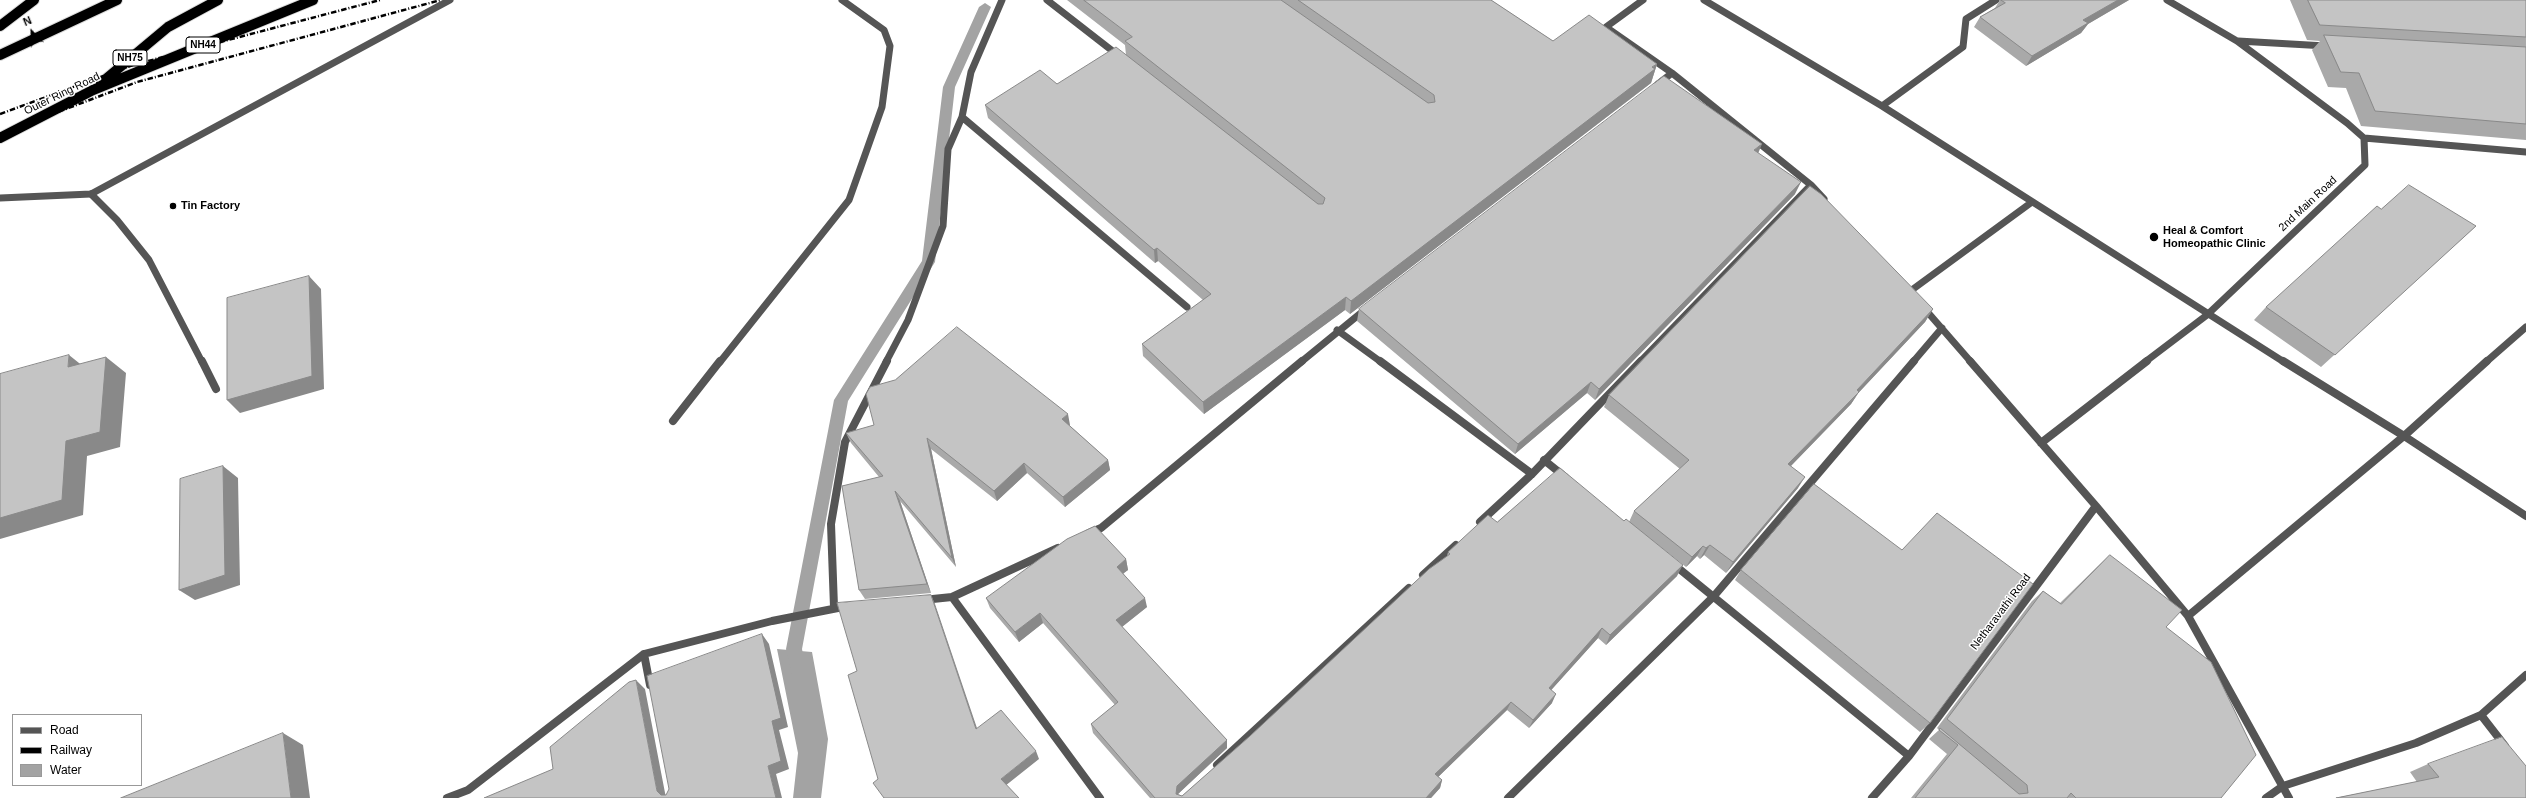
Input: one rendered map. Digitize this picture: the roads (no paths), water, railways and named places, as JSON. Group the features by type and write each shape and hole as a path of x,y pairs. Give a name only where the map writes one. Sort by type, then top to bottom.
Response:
{"highway":[{"path":"0,26 34,0"},
{"path":"0,55 117,0"},
{"name":"NH75","path":"93,90 168,27 218,0"},
{"name":"Outer Ring Road","path":"0,138 93,90 313,0"}],"street":[{"path":"0,198 91,194 450,0"},
{"path":"673,421 849,200 882,107 890,46 884,30 842,0"},
{"path":"834,607 831,524 845,442 908,320 943,226 948,149 962,117 963,101 975,60 1002,0"},
{"path":"1047,0 1127,63"},
{"path":"1643,0 1606,27 1672,73 1811,185 1832,207"},
{"path":"1704,0 1882,106 2207,315 2404,436 2526,516"},
{"path":"1882,106 1962,47 1966,19 1996,0"},
{"path":"2167,0 2237,41 2364,138 2526,152"},
{"path":"2237,41 2331,47"},
{"path":"1653,88 1672,73"},
{"path":"962,117 1187,307"},
{"name":"2nd Main Road","path":"2041,443 2207,315 2365,165 2364,138"},
{"path":"1474,528 1532,474 1811,185"},
{"path":"91,194 117,220 149,260 216,389"},
{"path":"2032,202 1911,294 2096,506 2188,616 2289,798"},
{"path":"1079,538 1101,528 1337,330 1375,301"},
{"path":"2188,616 2404,436 2526,327"},
{"path":"1508,798 1714,596 1942,328"},
{"path":"1337,330 1532,474"},
{"path":"1544,460 1574,484"},
{"name":"Netharavathi Road","path":"1872,798 1931,731 2096,506"},
{"path":"1211,771 1462,539"},
{"path":"912,600 952,597 1065,544"},
{"path":"1666,557 1908,756"},
{"path":"952,597 1100,798"},
{"path":"447,798 468,794 644,654 824,609 858,605"},
{"path":"644,654 651,692"},
{"path":"2266,798 2283,786 2416,743 2481,715 2526,675"},
{"path":"2481,715 2512,756"}],"water":[{"path":"777,649 812,652 828,739 821,798 793,798 798,753"}],"waterway":[{"path":"798,669 794,649 841,400 928,262 949,87 985,7"}],"railway":[{"path":"0,114 133,65 380,0"},
{"path":"0,134 137,82 441,0"}],"place":[{"name":"Tin Factory","path":"173,206"},
{"name":"Heal & Comfort Homeopathic Clinic","path":"2154,237"}]}
